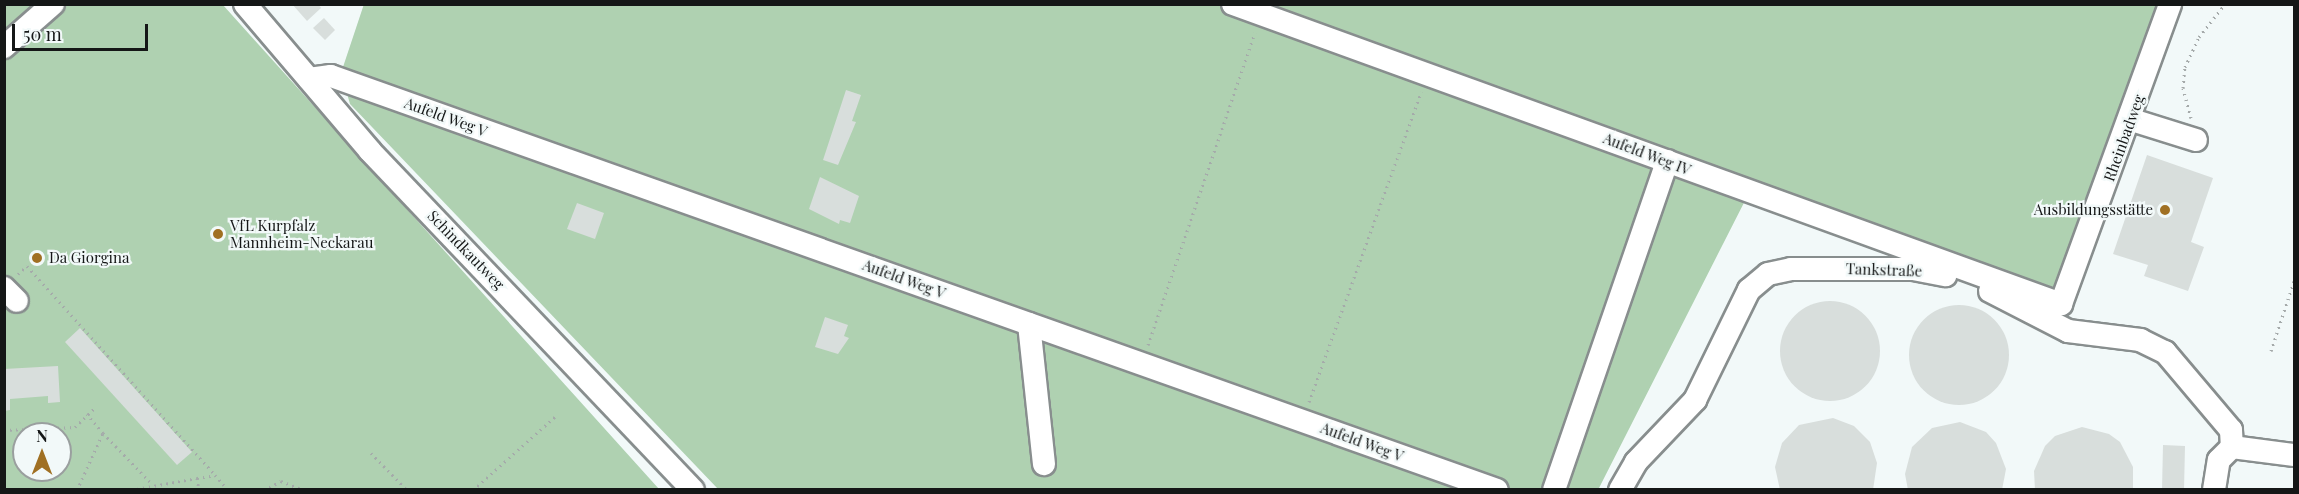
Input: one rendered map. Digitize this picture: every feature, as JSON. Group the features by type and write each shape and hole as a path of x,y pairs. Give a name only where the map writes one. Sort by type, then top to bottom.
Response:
{"street":[{"path":"4,47 53,4"},
{"name":"Schindkautweg","path":"245,4 370,151 693,489"},
{"name":"Aufeld Weg IV","path":"1233,4 2061,304"},
{"name":"Rheinbadweg","path":"2061,304 2132,120 2170,4"},
{"name":"Aufeld Weg V","path":"309,79 331,76 1497,489"},
{"path":"2132,120 2196,140"},
{"path":"1554,489 1667,161"},
{"name":"Tankstraße","path":"1620,489 1636,462 1695,400 1749,290 1768,273 1791,269 1913,269 1952,276 2068,332 2140,340 2165,352 2207,397 2231,430 2232,447"},
{"path":"1029,324 1044,464"},
{"path":"2214,489 2219,460 2232,447 2295,455"}],"path":[{"path":"2196,140 2183,77 2199,37 2225,4"},
{"path":"1142,363 1261,15"},
{"path":"1302,420 1427,73"},
{"path":"11,290 27,266 228,489"},
{"path":"2271,351 2295,281"},
{"path":"4,430 75,427 96,407"},
{"path":"87,414 150,482"},
{"path":"473,489 557,415"},
{"path":"77,489 103,433"},
{"path":"371,453 406,489"},
{"path":"150,482 215,475"},
{"path":"197,478 199,489"},
{"path":"264,489 281,481 303,489"},
{"path":"131,489 150,487 150,482"}],"green space":[{"path":"364,4 2160,5 2055,294 1753,185 1598,490 718,489 350,104 341,73"},
{"name":"VfL Kurpfalz Mannheim-Neckarau","path":"4,5 223,5 659,489 5,489"}],"building":[{"path":"292,4 318,4 321,8 307,21"},
{"path":"324,18 335,30 325,40 313,28"},
{"path":"846,90 861,95 852,121 856,122 838,165 823,160"},
{"name":"Ausbildungsstätte","path":"2147,155 2213,178 2191,242 2204,247 2188,291 2144,276 2148,265 2113,254"},
{"path":"820,177 859,196 850,223 840,220 839,224 809,209"},
{"path":"577,203 604,213 595,239 567,229"},
{"path":"1830,301 1858,309 1872,323 1880,351 1872,379 1858,393 1830,401 1802,393 1788,379 1780,351 1788,323 1802,309"},
{"path":"1959,305 1987,313 2001,327 2009,355 2001,383 1987,397 1959,405 1931,397 1917,383 1909,355 1917,327 1931,313"},
{"path":"825,317 848,325 844,336 849,338 838,354 815,347"},
{"path":"80,328 192,452 177,465 65,342"},
{"path":"58,366 60,402 48,403 48,396 10,399 10,410 4,411 4,369"},
{"path":"1833,418 1854,426 1870,442 1877,463 1873,490 1780,490 1775,467 1782,443 1799,425"},
{"path":"1960,422 1986,432 1996,443 2006,469 2002,490 1908,490 1905,474 1912,447 1932,428"},
{"path":"2082,427 2109,434 2120,442 2133,467 2133,490 2035,490 2034,471 2045,446 2055,436"},
{"path":"2163,445 2185,446 2184,490 2162,490"}],"place":[{"name":"Ausbildungsstätte","path":"2165,210"},
{"name":"VfL Kurpfalz Mannheim-Neckarau","path":"218,234"},
{"name":"Da Giorgina","path":"37,258"}]}
